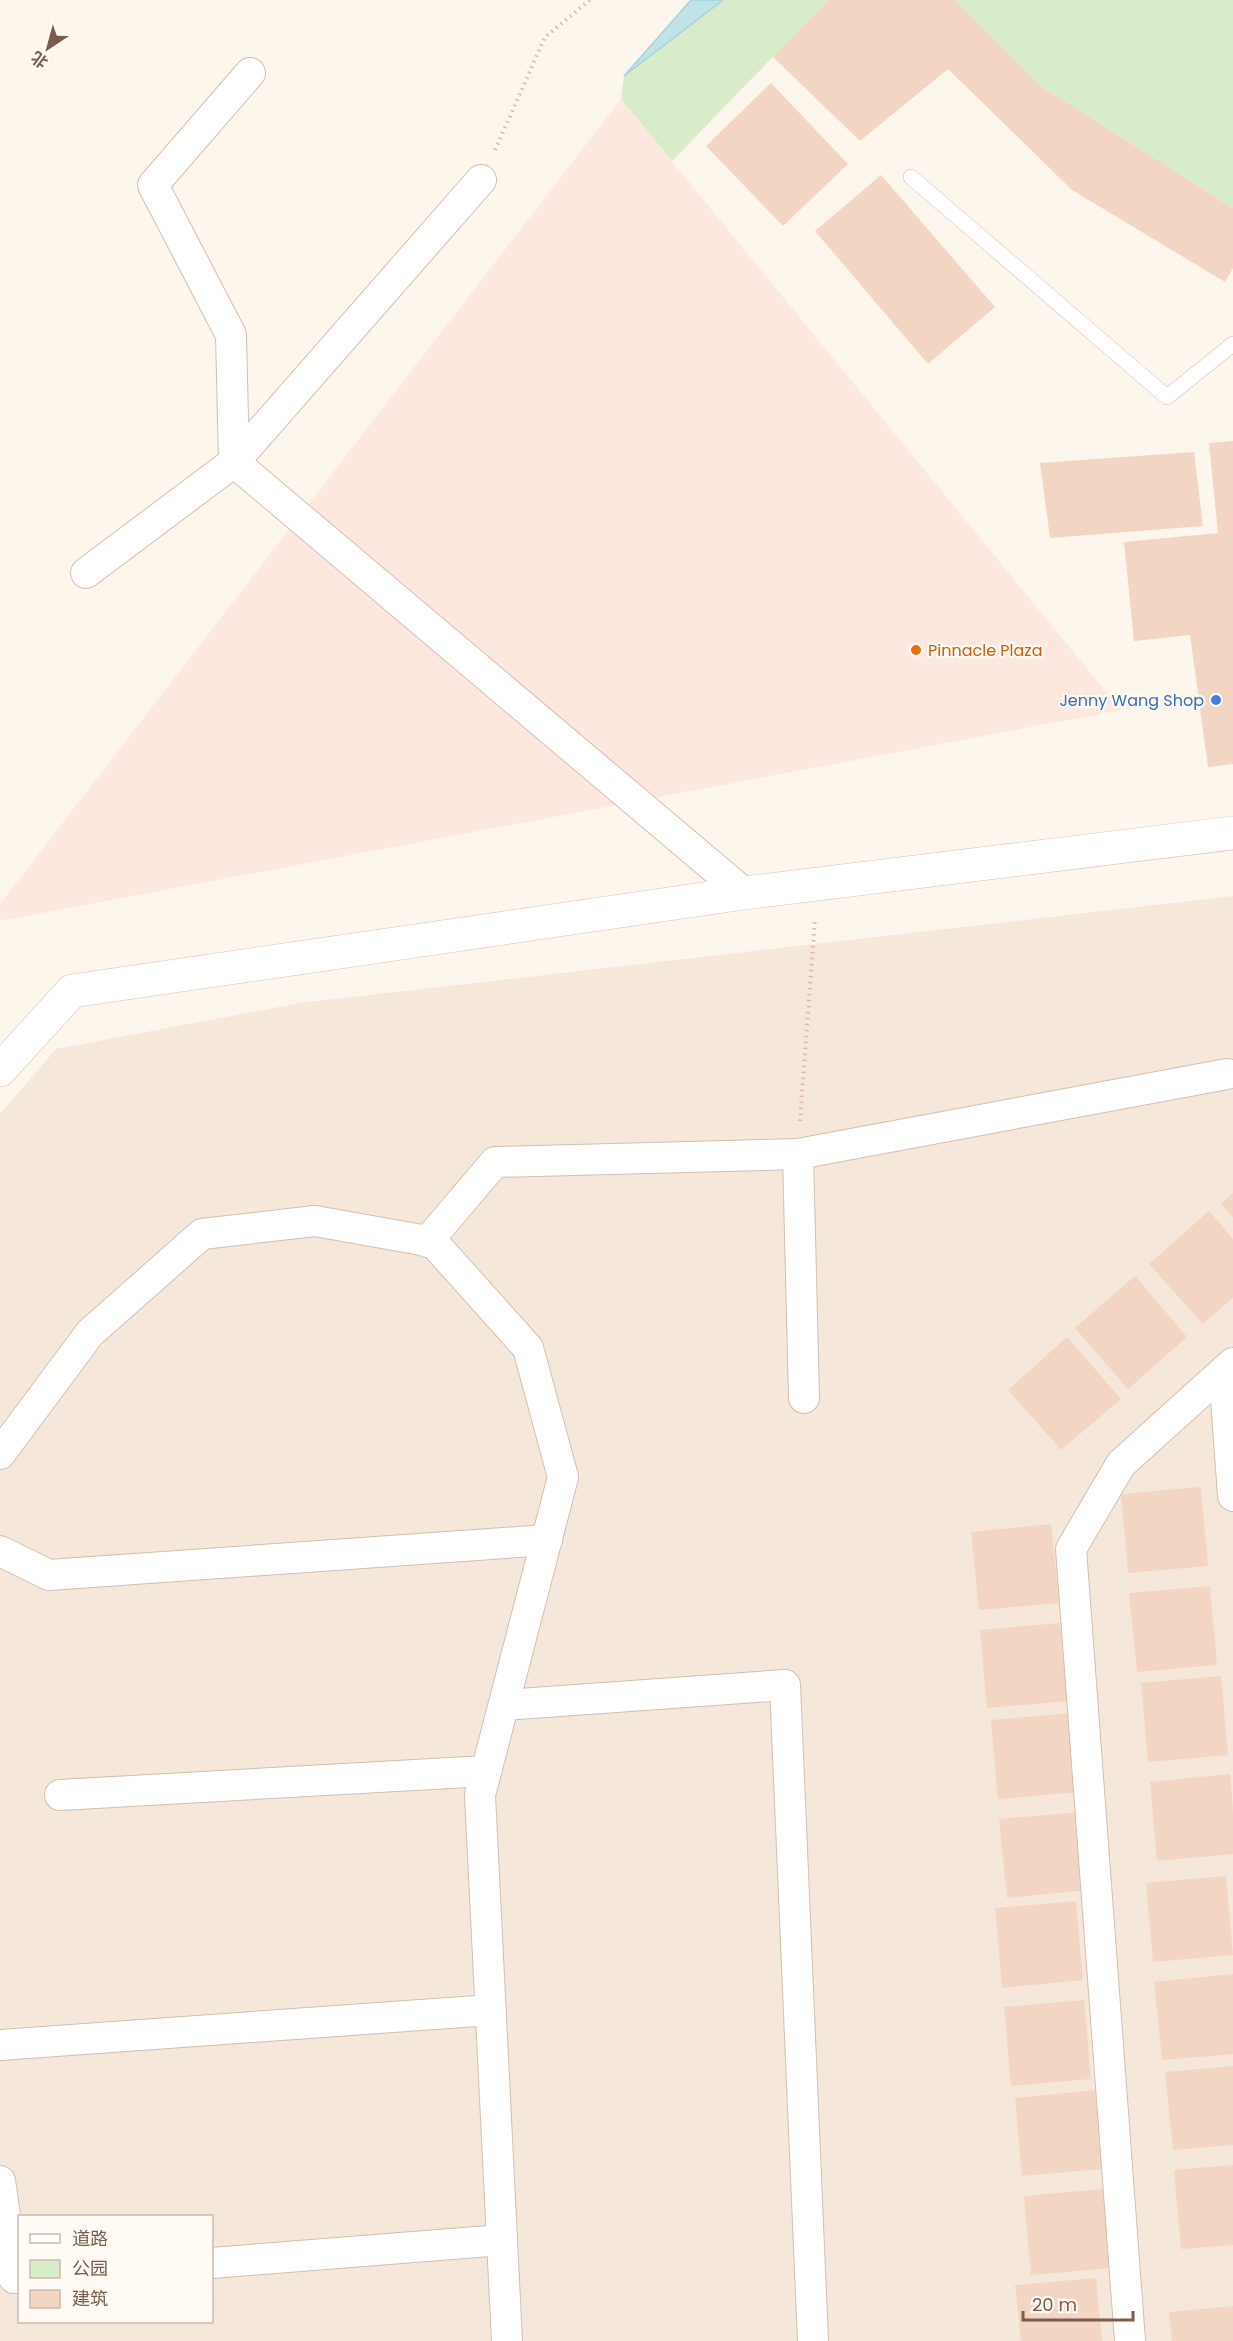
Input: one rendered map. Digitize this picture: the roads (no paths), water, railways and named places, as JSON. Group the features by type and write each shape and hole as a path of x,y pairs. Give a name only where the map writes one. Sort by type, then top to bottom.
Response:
{"street":[{"path":"250,74 153,185 231,335 234,462 744,892"},
{"path":"86,573 234,462 481,180"},
{"path":"0,1070 72,991 744,892 1233,833"},
{"path":"427,1242 495,1162 798,1154 1227,1074"},
{"path":"798,1154 804,1398"},
{"path":"0,1454 90,1333 202,1234 315,1221 433,1242 528,1348 563,1477 480,1796 507,2341"},
{"path":"1228,1367 1233,1496"},
{"path":"1130,2341 1071,1549 1121,1464 1228,1367"},
{"path":"0,1551 49,1575 547,1540"},
{"path":"504,1705 784,1685 813,2341"},
{"path":"60,1795 486,1771"},
{"path":"0,2044 491,2010"},
{"path":"0,2181 11,2278"},
{"path":"213,2263 502,2240"}],"lane":[{"path":"911,177 1167,396 1233,344"}],"water":[{"path":"691,0 723,0 624,76"}],"place":[{"name":"Pinnacle Plaza","path":"916,650"},
{"name":"Jenny Wang Shop","path":"1216,700"}]}
